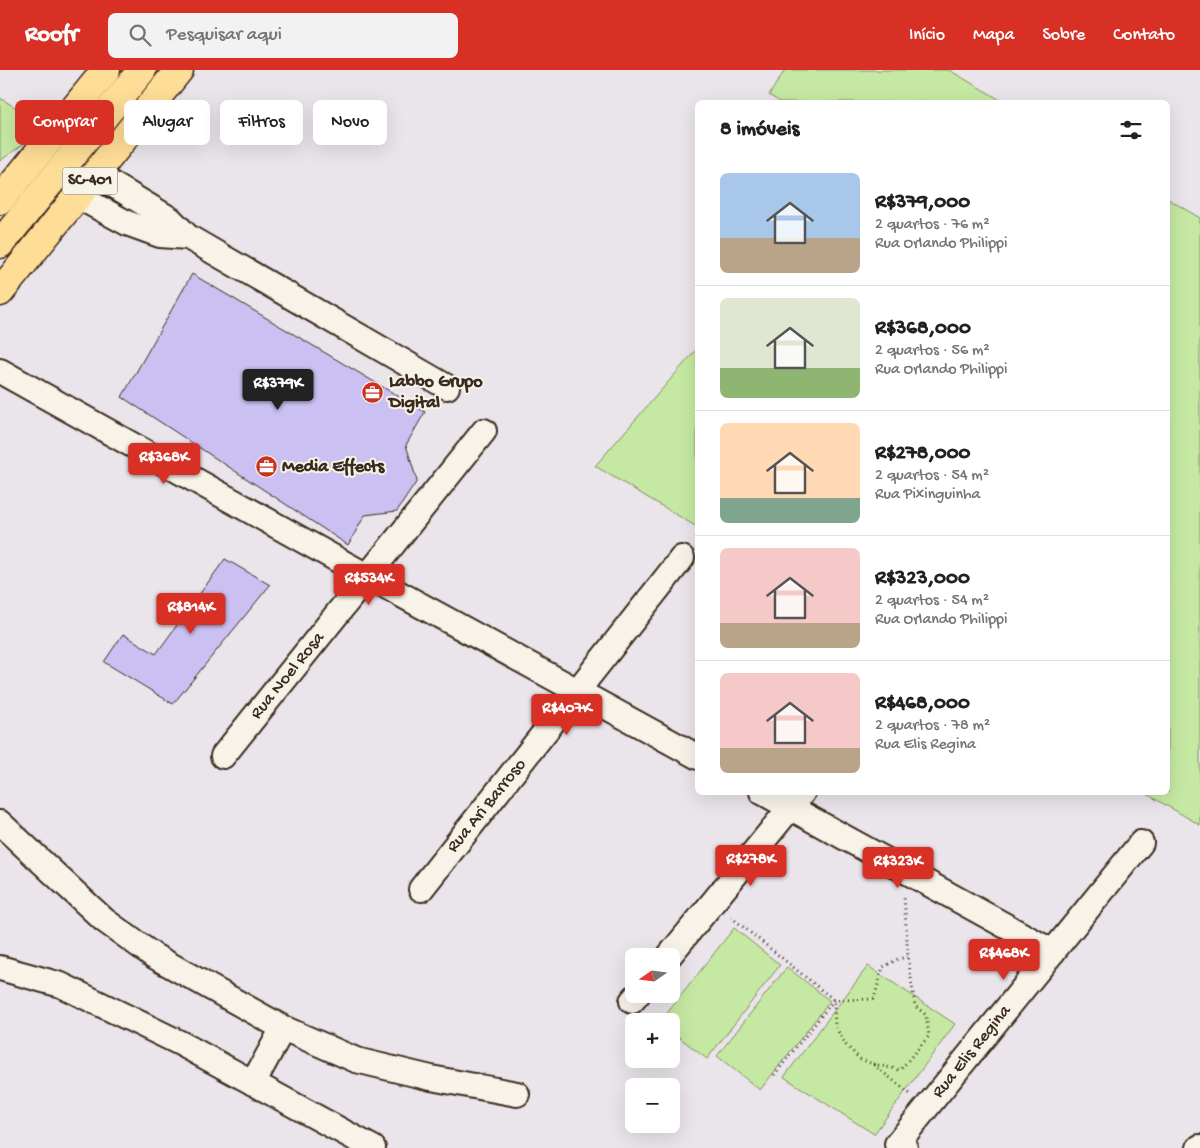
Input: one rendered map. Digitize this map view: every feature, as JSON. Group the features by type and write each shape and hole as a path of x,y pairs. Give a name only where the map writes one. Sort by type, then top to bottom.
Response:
{"main road":[{"path":"0,200 106,70"},
{"name":"SC-401","path":"0,244 142,70"},
{"name":"SC-401","path":"0,292 179,70"}],"street":[{"path":"95,174 142,203 165,227"},
{"path":"77,196 127,223 165,227 188,238 447,387"},
{"path":"127,223 142,203"},
{"path":"0,371 368,577 695,756"},
{"name":"Rua Noel Rosa","path":"223,756 484,431"},
{"name":"Rua Ari Barroso","path":"421,889 682,558"},
{"path":"775,795 796,800 903,870 1053,952"},
{"path":"675,948 796,800"},
{"path":"0,823 104,920 154,956 283,1028 356,1060 431,1078 517,1094"},
{"name":"Rua Elis Regina","path":"901,1146 927,1108 1141,843"},
{"path":"0,968 61,985 180,1043 374,1148"},
{"path":"253,1083 283,1028"}],"path":[{"path":"834,1000 835,1026 846,1045 860,1059 872,1064 900,1070 929,1036 926,1015 915,1006 908,957 903,870"},
{"path":"713,902 834,1000 874,999 883,967 898,959 908,957"},
{"path":"774,1075 834,1000"},
{"path":"872,1064 927,1108"}],"green space":[{"path":"785,70 949,70 1001,100 777,100 769,95"},
{"path":"0,98 15,107 15,145 22,145 0,161"},
{"path":"1170,200 1200,218 1200,825 1148,795 1170,795"},
{"path":"695,351 695,526 595,466"},
{"path":"734,928 780,965 707,1059 680,1038 680,1013 667,1013 675,1003 680,1003 680,997"},
{"path":"868,966 955,1024 874,1134 784,1077"},
{"path":"787,967 830,1001 760,1090 717,1056"}],"building":[{"path":"192,274 425,412 406,445 417,481 397,511 365,515 348,545 122,397"},
{"path":"225,559 270,585 173,704 104,662 123,634 156,654"}],"place":[{"name":"Labbo Grupo Digital","path":"373,392"},
{"name":"Media Effects","path":"266,467"}]}
